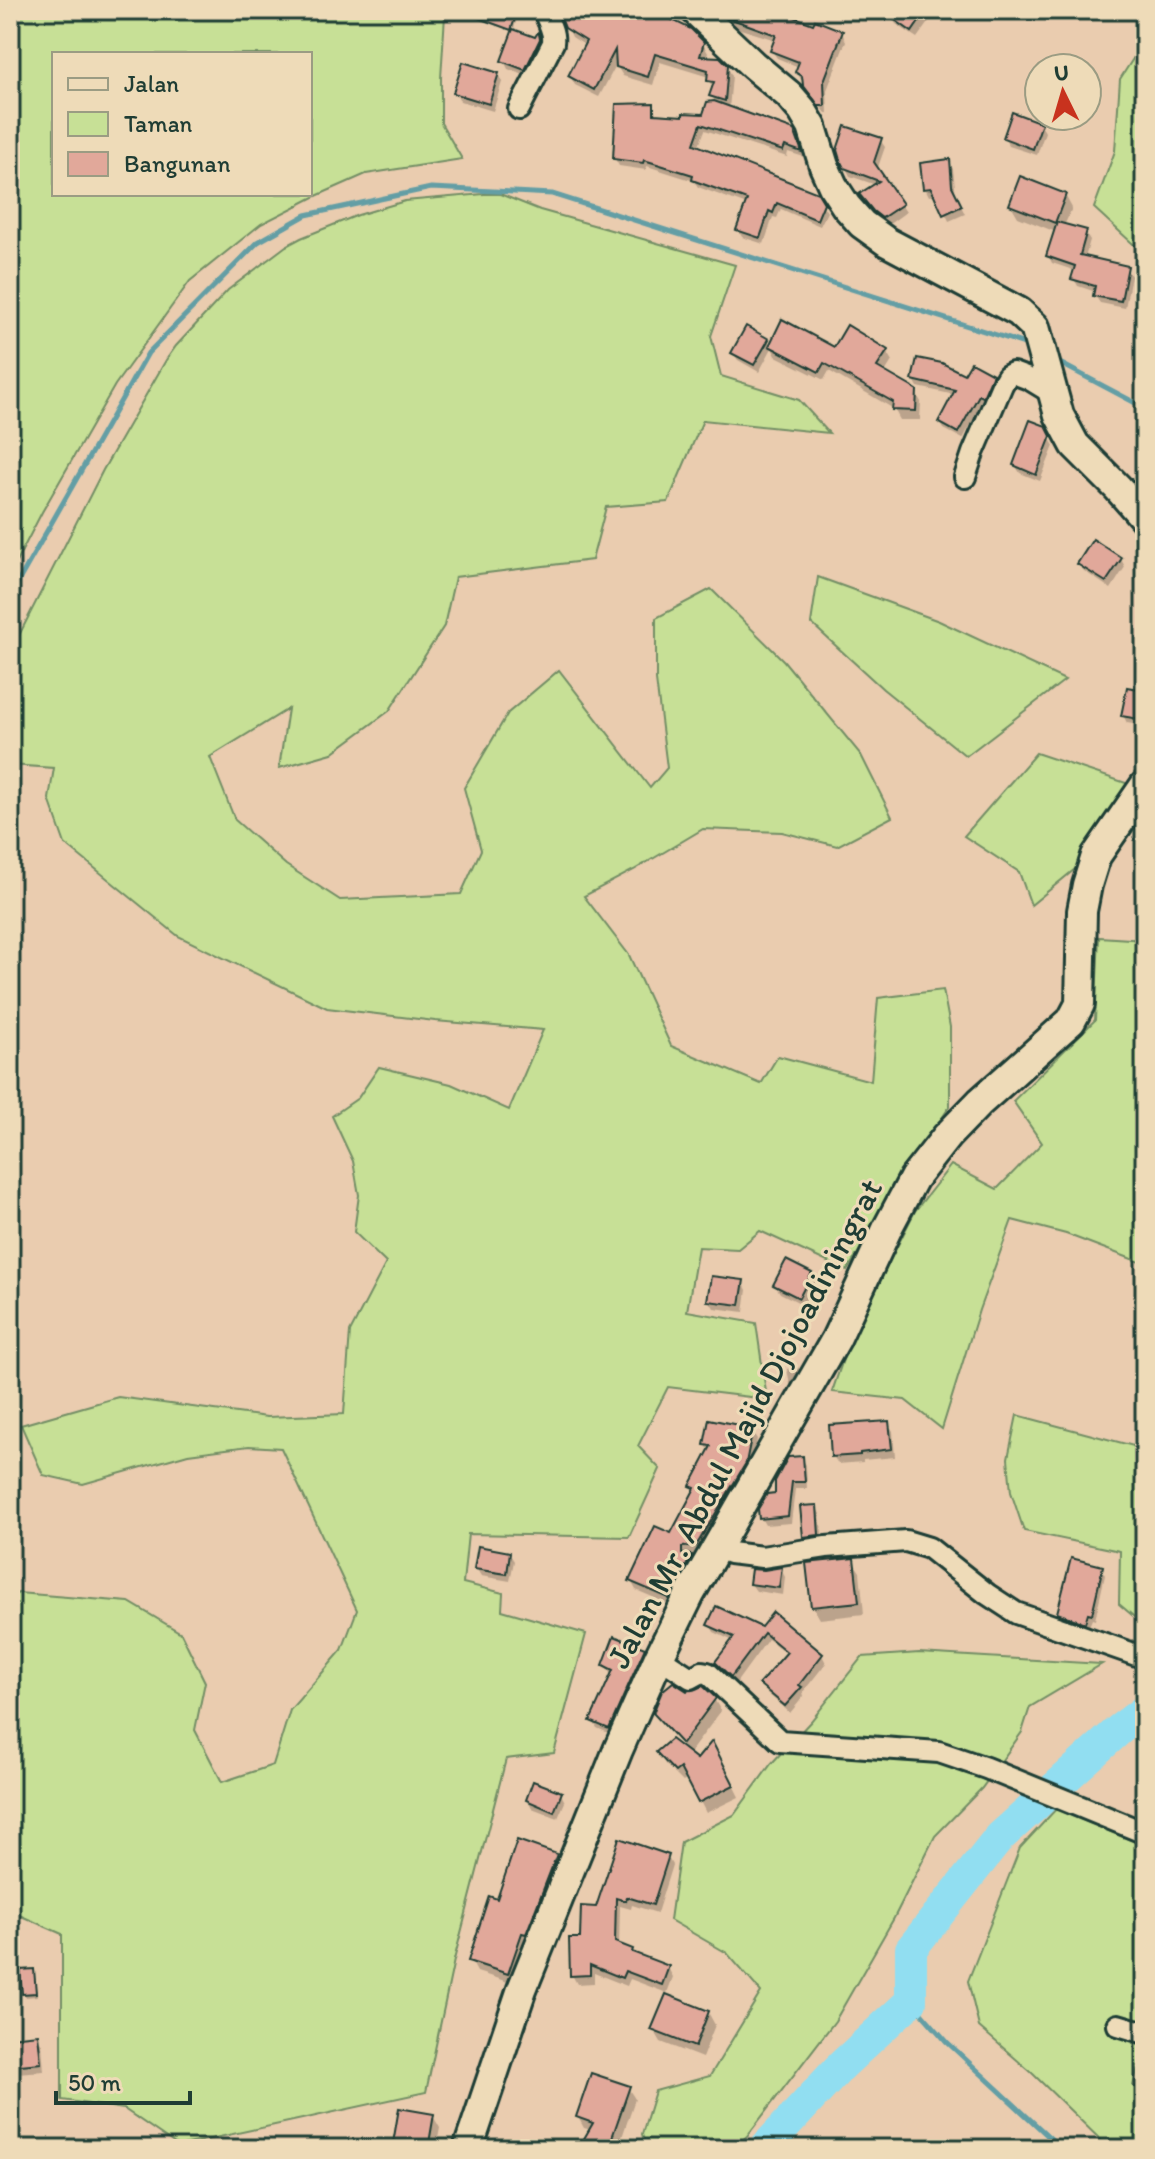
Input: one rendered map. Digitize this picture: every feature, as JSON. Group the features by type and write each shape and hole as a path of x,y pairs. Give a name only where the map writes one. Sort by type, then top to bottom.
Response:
{"street":[{"path":"519,109 553,43 553,32 544,10"},
{"path":"695,10 802,110 812,127 833,186 862,224 887,242 1019,312 1035,327 1059,415 1075,445 1145,519"},
{"path":"965,477 1007,376 1013,373 1050,387"},
{"name":"Jalan Mr. Abdul Majid Djojoadiningrat","path":"468,2149 522,1989 618,1750 659,1657 718,1544 836,1339 914,1178 947,1136 980,1102 1071,1021 1077,1012 1080,1004 1082,911 1087,885 1096,856 1145,785"},
{"path":"718,1544 730,1553 762,1557 826,1547 906,1541 929,1548 1016,1613 1145,1658"},
{"path":"659,1657 691,1678 702,1672 708,1673 780,1741 939,1752 1145,1833"},
{"path":"1118,2025 1145,2033"}],"green space":[{"path":"10,10 438,10 445,15 441,123 462,159 366,174 314,197 261,224 190,281 115,385 10,574"},
{"path":"1145,40 1145,255 1094,208 1115,151 1120,79"},
{"path":"500,194 540,210 735,265 711,336 721,376 799,400 829,433 703,420 668,502 606,507 592,560 455,577 444,626 389,711 332,753 279,768 288,709 210,757 235,820 286,865 340,900 461,894 481,850 464,788 508,713 559,670 650,788 667,768 656,680 656,618 711,589 784,661 861,755 892,817 837,846 782,832 703,829 584,896 629,955 671,1046 761,1084 778,1056 871,1081 878,998 943,990 950,1027 950,1106 847,1271 760,1231 738,1249 698,1247 687,1311 756,1323 767,1399 668,1387 638,1446 660,1469 629,1537 468,1534 463,1583 503,1593 502,1610 586,1634 554,1753 506,1759 454,1960 426,2092 178,2146 124,2109 62,2100 62,1934 10,1911 10,1599 18,1593 129,1602 181,1633 205,1682 195,1730 222,1782 273,1765 290,1710 342,1650 357,1610 281,1448 249,1446 188,1454 83,1484 43,1475 21,1425 118,1397 267,1417 344,1414 350,1332 386,1263 354,1232 359,1195 353,1161 332,1116 358,1098 379,1067 451,1084 509,1110 543,1030 327,1008 178,936 65,844 49,799 54,768 10,765 10,653 103,470 166,360 228,290 286,246 358,215 405,201"},
{"path":"818,577 939,621 1065,680 966,756 883,689 811,623"},
{"path":"1036,753 1129,784 1075,869 1031,905 1019,872 964,836"},
{"path":"1099,937 1145,940 1145,1264 1066,1234 1012,1220 979,1310 942,1429 905,1400 832,1392 849,1342 915,1211 951,1165 997,1189 1042,1143 1013,1101 1095,1020"},
{"path":"1017,1415 1145,1449 1145,1626 1119,1604 1120,1551 1024,1531 1011,1492 1008,1458"},
{"path":"919,1653 1102,1664 1030,1707 1022,1732 982,1788 935,1836 894,1918 835,2021 747,2136 732,2149 646,2149 642,2134 655,2091 710,2076 761,1992 727,1953 670,1920 681,1842 734,1815 771,1764 811,1721 862,1657"},
{"path":"1056,1809 1145,1846 1145,2041 1133,2086 1145,2090 1145,2149 1110,2149 1031,2072 979,2027 968,1981 1020,1848"}],"building":[{"path":"462,10 518,10 511,30"},
{"path":"558,10 652,10 691,29 704,42 700,56 720,57 728,65 725,101 709,96 714,82 707,81 708,70 655,54 648,77 616,67 615,50 594,90 568,76 586,41 565,28"},
{"path":"720,10 776,10 843,31 824,81 825,106 819,106 803,85 802,76 795,72 799,62 770,51 776,35 729,18"},
{"path":"881,10 927,10 912,32"},
{"path":"513,29 535,37 539,34 540,39 525,70 501,61"},
{"path":"463,62 499,73 489,104 453,93"},
{"path":"714,101 794,130 802,152 785,146 783,151 701,124 694,144 818,193 824,203 817,220 777,203 773,213 769,211 760,238 736,230 747,200 692,180 693,175 644,160 643,163 613,159 616,104 654,103 654,114 683,116 683,113 703,114 707,102"},
{"path":"1012,112 1023,116 1023,132 1039,132 1033,149 1003,138"},
{"path":"845,126 882,138 874,162 903,204 882,218 859,194 879,181 844,168 840,160 837,150"},
{"path":"950,159 952,186 962,206 943,215 931,188 923,189 920,163"},
{"path":"1020,176 1066,194 1055,223 1009,205"},
{"path":"1057,222 1087,230 1080,255 1128,266 1121,301 1093,296 1095,286 1071,279 1075,266 1046,256"},
{"path":"782,319 834,347 847,325 888,350 877,367 917,390 916,411 892,410 893,402 824,363 819,372 769,346"},
{"path":"746,326 769,339 754,365 731,353"},
{"path":"917,358 942,363 964,374 971,362 993,374 983,397 979,395 958,433 938,422 955,390 912,380"},
{"path":"1030,420 1046,426 1051,436 1036,475 1013,465"},
{"path":"1093,539 1122,558 1106,582 1077,564"},
{"path":"1127,687 1145,690 1145,720 1121,716"},
{"path":"786,1260 812,1273 799,1298 773,1285"},
{"path":"711,1276 744,1280 740,1305 707,1301"},
{"path":"709,1419 753,1428 746,1463 696,1546 682,1547 682,1554 692,1555 669,1598 629,1581 655,1526 671,1533 695,1488 690,1486 711,1446 704,1445"},
{"path":"889,1421 892,1449 831,1457 829,1425"},
{"path":"803,1456 805,1482 792,1482 788,1516 759,1519 758,1509 767,1494 775,1493 775,1481 788,1457"},
{"path":"817,1505 819,1535 803,1537 800,1506"},
{"path":"478,1546 510,1552 507,1574 474,1569"},
{"path":"854,1558 859,1602 811,1607 806,1563"},
{"path":"1071,1558 1103,1566 1092,1614 1088,1613 1085,1623 1057,1613"},
{"path":"782,1567 779,1588 749,1584 751,1569"},
{"path":"716,1606 761,1627 773,1612 823,1654 799,1685 802,1687 785,1706 759,1684 787,1652 764,1633 731,1677 715,1662 734,1637 707,1625"},
{"path":"614,1636 645,1648 609,1729 590,1721 613,1670 603,1665"},
{"path":"673,1682 687,1691 703,1686 716,1698 682,1744 653,1713 662,1691"},
{"path":"671,1739 697,1759 712,1741 734,1785 698,1803 680,1768 675,1772 656,1752"},
{"path":"533,1781 562,1792 554,1812 526,1800"},
{"path":"619,1838 669,1855 653,1905 627,1897 626,1901 616,1898 615,1942 669,1966 662,1985 625,1971 622,1978 590,1965 590,1975 570,1976 569,1938 580,1938 581,1906 596,1907"},
{"path":"517,1840 557,1854 526,1934 522,1933 508,1974 468,1961 489,1896 497,1899"},
{"path":"34,1969 36,1993 22,1994 20,1970"},
{"path":"666,1994 709,2011 695,2047 651,2030"},
{"path":"38,2034 41,2063 10,2066 10,2037"},
{"path":"591,2073 630,2086 608,2149 578,2149 593,2123 576,2117"},
{"path":"399,2108 434,2114 428,2149 392,2149"}],"waterway":[{"path":"10,596 148,353 258,242 306,215 431,188 552,194 1028,345"},
{"path":"1054,360 1145,408"},
{"path":"764,2149 841,2066 911,2001 911,1949 1000,1837 1145,1710"},
{"path":"911,2001 947,2042 1062,2149"}]}
